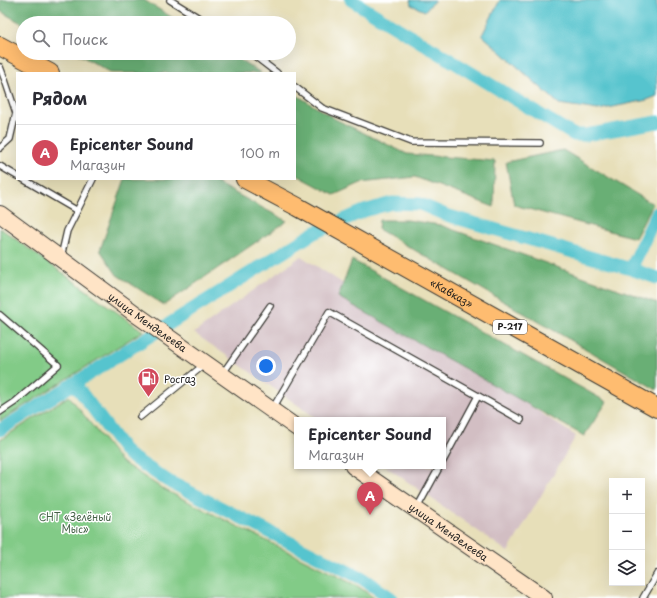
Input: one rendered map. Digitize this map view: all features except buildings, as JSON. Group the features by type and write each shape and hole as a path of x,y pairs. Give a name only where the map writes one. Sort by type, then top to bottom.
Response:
{"highway":[{"path":"0,46 16,55"},
{"path":"26,60 48,72"},
{"name":"«Кавказ»","path":"247,180 298,207 657,408"}],"main road":[{"name":"улица Менделеева","path":"0,214 137,315 294,426"},
{"name":"улица Менделеева","path":"357,469 544,598"}],"lane":[{"path":"170,0 196,16"},
{"path":"260,60 276,72"},
{"path":"0,67 6,80 16,113 10,139 0,148"},
{"path":"296,88 322,108 411,142 540,143"},
{"path":"0,166 16,175"},
{"path":"25,180 76,210"},
{"path":"61,260 67,231 91,180"},
{"path":"221,375 270,306"},
{"path":"272,410 329,312 521,420"},
{"path":"0,315 58,365 15,402 0,412"},
{"path":"140,417 204,363"},
{"path":"446,455 478,396"},
{"path":"416,510 438,469"},
{"path":"643,598 657,574"}],"shaded area":[{"path":"301,256 576,436 508,552 389,469 446,469 446,417 315,417 194,333"}],"green space":[{"path":"0,0 144,0 170,16 16,16 16,20 0,11"},
{"path":"89,60 240,60 259,72 110,72"},
{"path":"296,95 335,119 407,154 495,161 494,207 415,177 361,183 334,195 296,175"},
{"path":"563,150 653,204 635,238 514,205 506,162"},
{"path":"125,180 211,180 287,221 164,305 117,275 100,250"},
{"path":"379,220 407,220 440,225 657,303 657,390 378,229"},
{"path":"0,228 143,331 0,421"},
{"path":"352,260 607,402 584,436 338,297"},
{"name":"СНТ «Зелёный Мыс»","path":"69,396 120,461 163,489 359,587 374,598 0,598 0,440"}],"water":[{"path":"410,0 435,0 425,11 411,5"},
{"path":"500,0 657,0 657,96 647,100 598,110 559,104 482,35"}],"waterway":[{"path":"351,0 574,135 586,135 657,122"},
{"path":"0,430 314,233 364,211 392,203 420,204 446,215 657,278"},
{"path":"631,269 657,213"},
{"path":"74,383 127,454 168,481 363,579 391,598"}],"place":[{"name":"Росгаз","path":"149,398"},
{"name":"Epicenter Sound","path":"370,515"}]}
